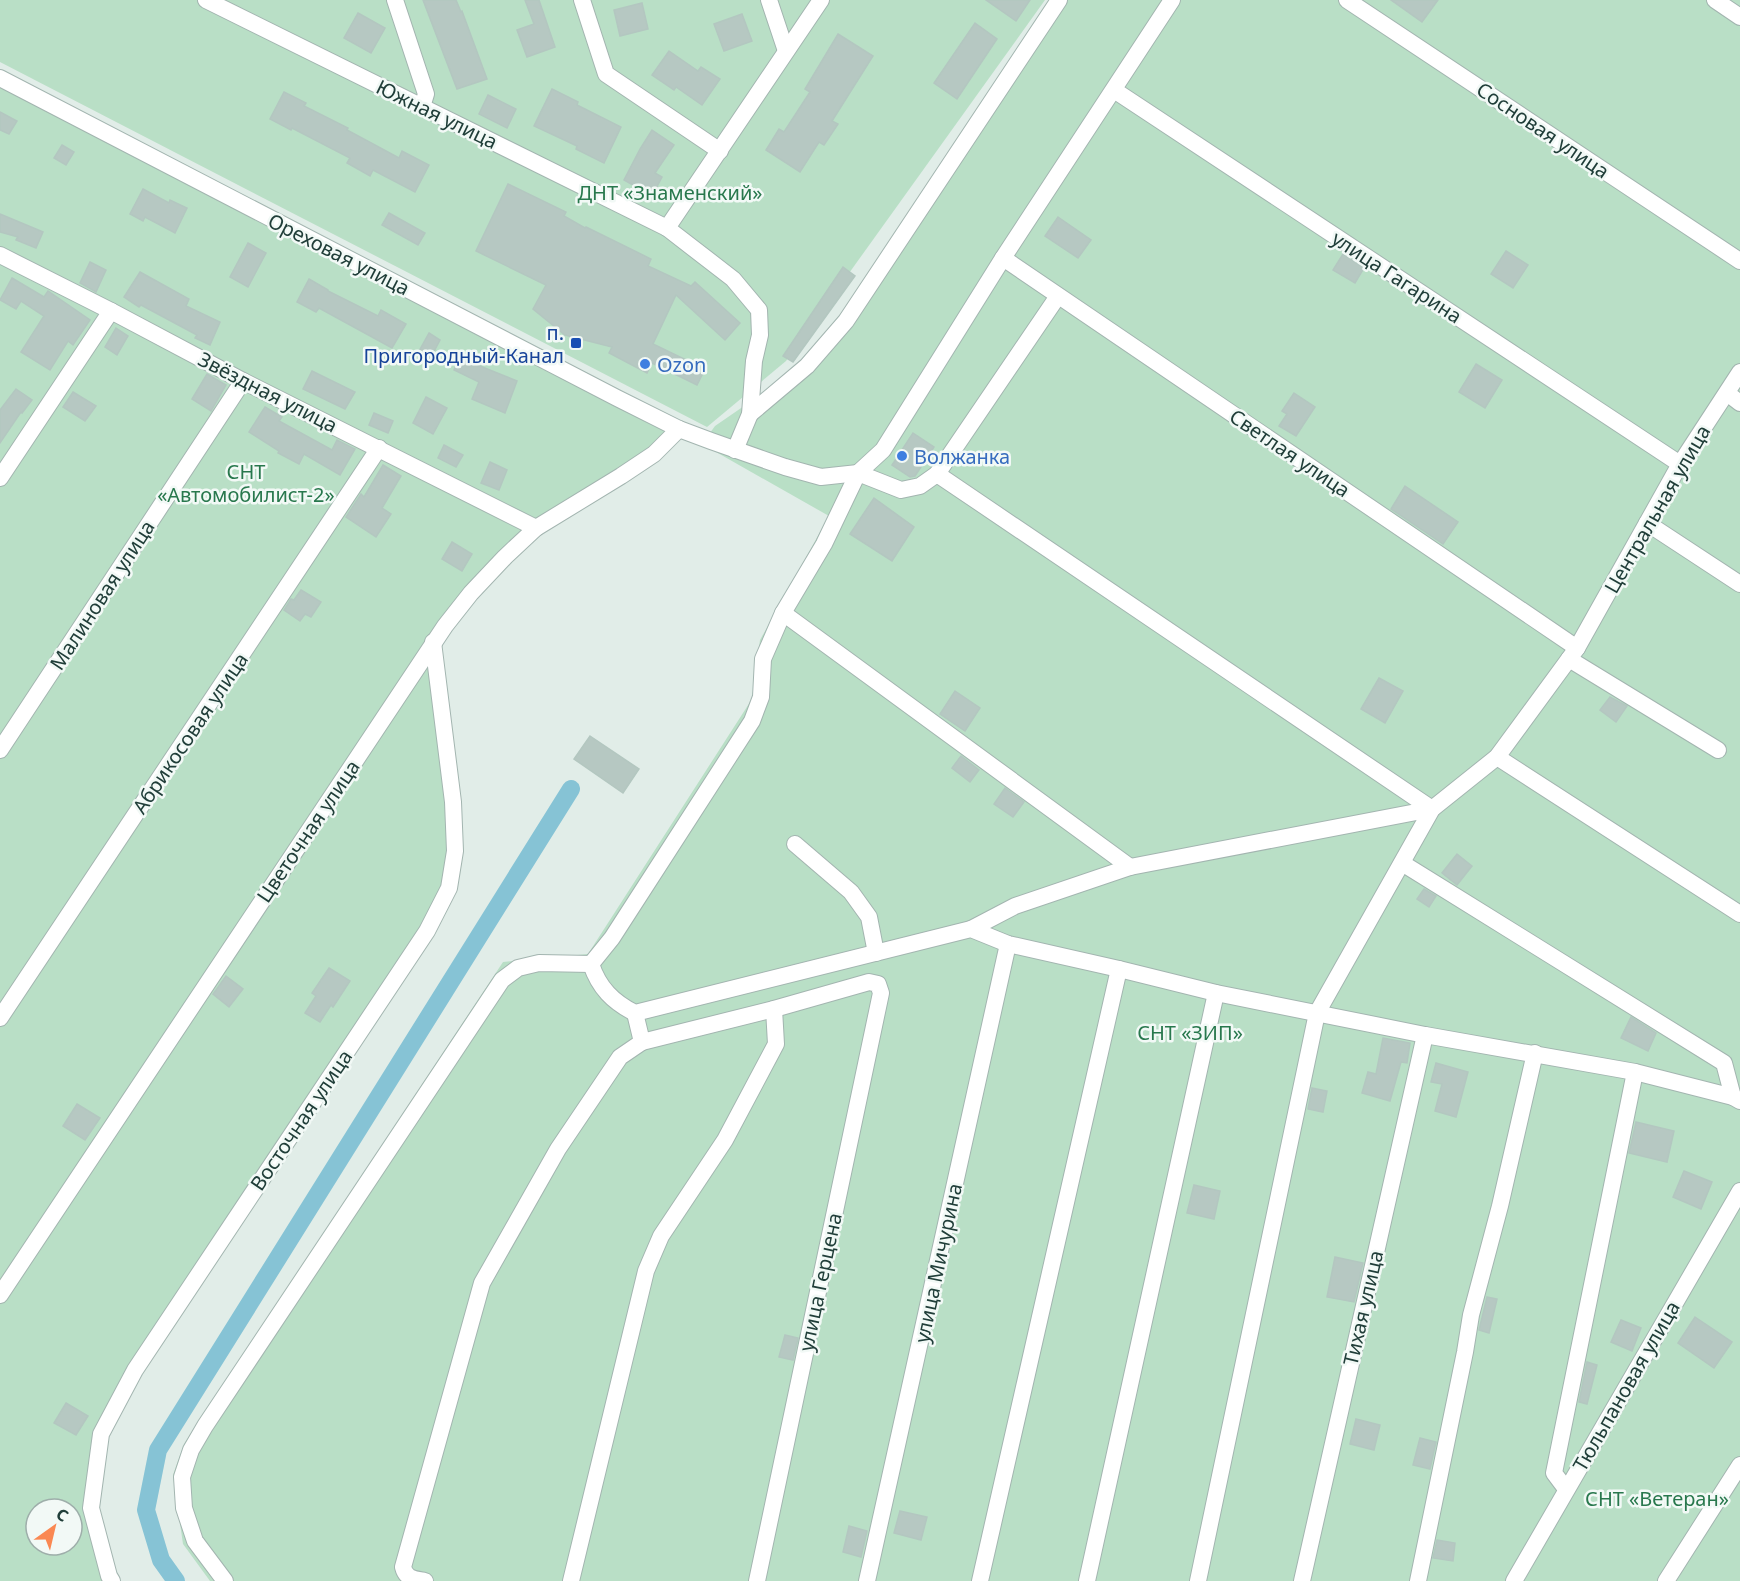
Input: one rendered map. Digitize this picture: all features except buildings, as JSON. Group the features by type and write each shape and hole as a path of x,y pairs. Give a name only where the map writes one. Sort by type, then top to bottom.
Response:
{"street":[{"name":"Южная улица","path":"206,0 667,228 733,279 759,310 760,335 754,360 750,414"},
{"path":"395,0 426,94 422,107"},
{"path":"582,0 606,74 720,151"},
{"path":"769,0 786,51"},
{"path":"667,228 821,0"},
{"path":"735,450 750,414 807,366 846,321 1059,0"},
{"path":"591,964 612,938 752,722 761,697 763,659 783,613 824,544 858,472 883,450 1003,258 1172,0"},
{"name":"Сосновая улица","path":"1347,0 1740,261"},
{"path":"1715,0 1740,17"},
{"name":"Ореховая улица","path":"0,78 679,429 735,450 821,477 858,472"},
{"name":"улица Гагарина","path":"1114,90 1680,464"},
{"name":"Звёздная улица","path":"0,255 243,381 536,528"},
{"name":"Светлая улица","path":"1003,258 1573,653 1718,750"},
{"path":"858,472 901,490 920,486 937,474 1058,296"},
{"path":"0,477 111,311"},
{"name":"Центральная улица","path":"1432,810 1497,757 1573,653 1680,464 1733,398 1740,372"},
{"name":"Малиновая улица","path":"0,750 243,381"},
{"name":"Цветочная улица","path":"0,1295 433,642 471,593 536,528 654,454 679,429"},
{"name":"Абрикосовая улица","path":"0,1018 379,448"},
{"path":"937,474 1432,810"},
{"path":"1647,523 1740,584"},
{"path":"783,613 1130,867"},
{"name":"Восточная улица","path":"112,1581 92,1508 101,1434 135,1370 427,931 449,888 455,851 453,802 433,642"},
{"path":"1497,757 1740,914"},
{"path":"1198,1581 1317,1013 1432,810"},
{"path":"591,964 596,980 619,1005 636,1013 971,929 1015,906 1130,867 1432,810"},
{"path":"795,844 851,892 869,917 876,953"},
{"path":"1402,862 1724,1063 1737,1099"},
{"path":"971,929 1008,944 1216,993 1425,1035 1635,1072 1737,1099"},
{"name":"улица Мичурина","path":"867,1581 1008,944"},
{"path":"225,1581 195,1541 184,1508 182,1477 195,1442 502,980 518,968 539,963 591,964"},
{"path":"980,1581 1119,969"},
{"name":"улица Герцена","path":"757,1581 881,993 879,984 869,982 774,1009"},
{"path":"1087,1581 1216,993"},
{"path":"425,1581 405,1574 404,1567 482,1283 564,1139 620,1057 642,1042 774,1009 776,1044 725,1140 661,1236 646,1271 571,1581"},
{"path":"636,1013 642,1042"},
{"name":"Тихая улица","path":"1302,1581 1425,1035"},
{"path":"1418,1581 1466,1352 1471,1315 1500,1206 1535,1053"},
{"path":"1566,1489 1554,1473 1635,1072"},
{"name":"Тюльпановая улица","path":"1514,1581 1740,1191"},
{"path":"1666,1581 1740,1465"}],"green space":[{"name":"ДНТ «Знаменский»","path":"0,0 1045,0 786,361 707,427 0,62"},
{"name":"СНТ «ЗИП»","path":"1054,0 1740,0 1740,1581 210,1581 183,1544 173,1475 184,1444 503,962 588,954 752,699 760,640 829,516 702,444 715,426 792,373 851,301"},
{"name":"СНТ «Автомобилист-2»","path":"0,78 679,429 536,528 433,642 453,802 449,888 101,1434 91,1508 112,1581 0,1581"}],"waterway":[{"path":"176,1581 161,1560 146,1510 158,1450 571,789"}],"place":[{"name":"п. Пригородный-Канал","path":"576,343"},
{"name":"Ozon","path":"645,364"},
{"name":"Волжанка","path":"902,456"}],"park label":[{"name":"СНТ «Ветеран»","path":"1657,1498"}]}
